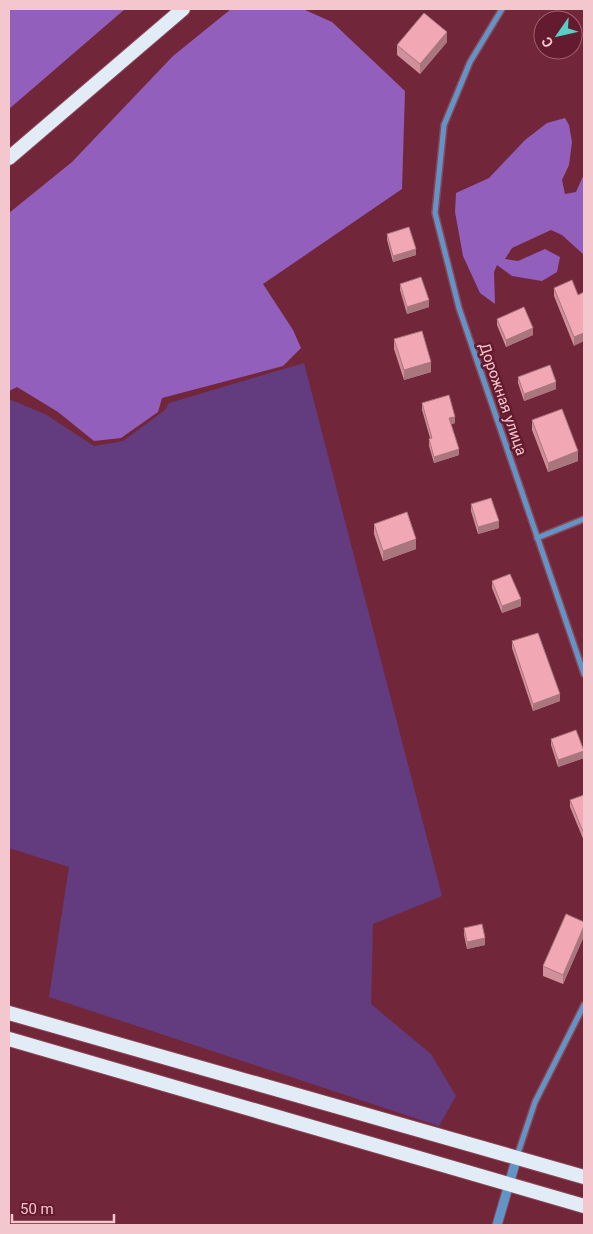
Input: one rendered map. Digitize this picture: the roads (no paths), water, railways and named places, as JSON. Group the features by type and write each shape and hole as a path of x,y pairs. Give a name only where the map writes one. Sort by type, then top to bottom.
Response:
{"highway":[{"path":"9,158 183,9"},
{"path":"9,1013 584,1177"},
{"path":"9,1039 584,1206"}],"street":[{"name":"Дорожная улица","path":"502,9 470,62 444,125 435,213 460,308 584,674"},
{"path":"537,538 584,519"},
{"path":"497,1225 535,1102 584,1005"}]}
